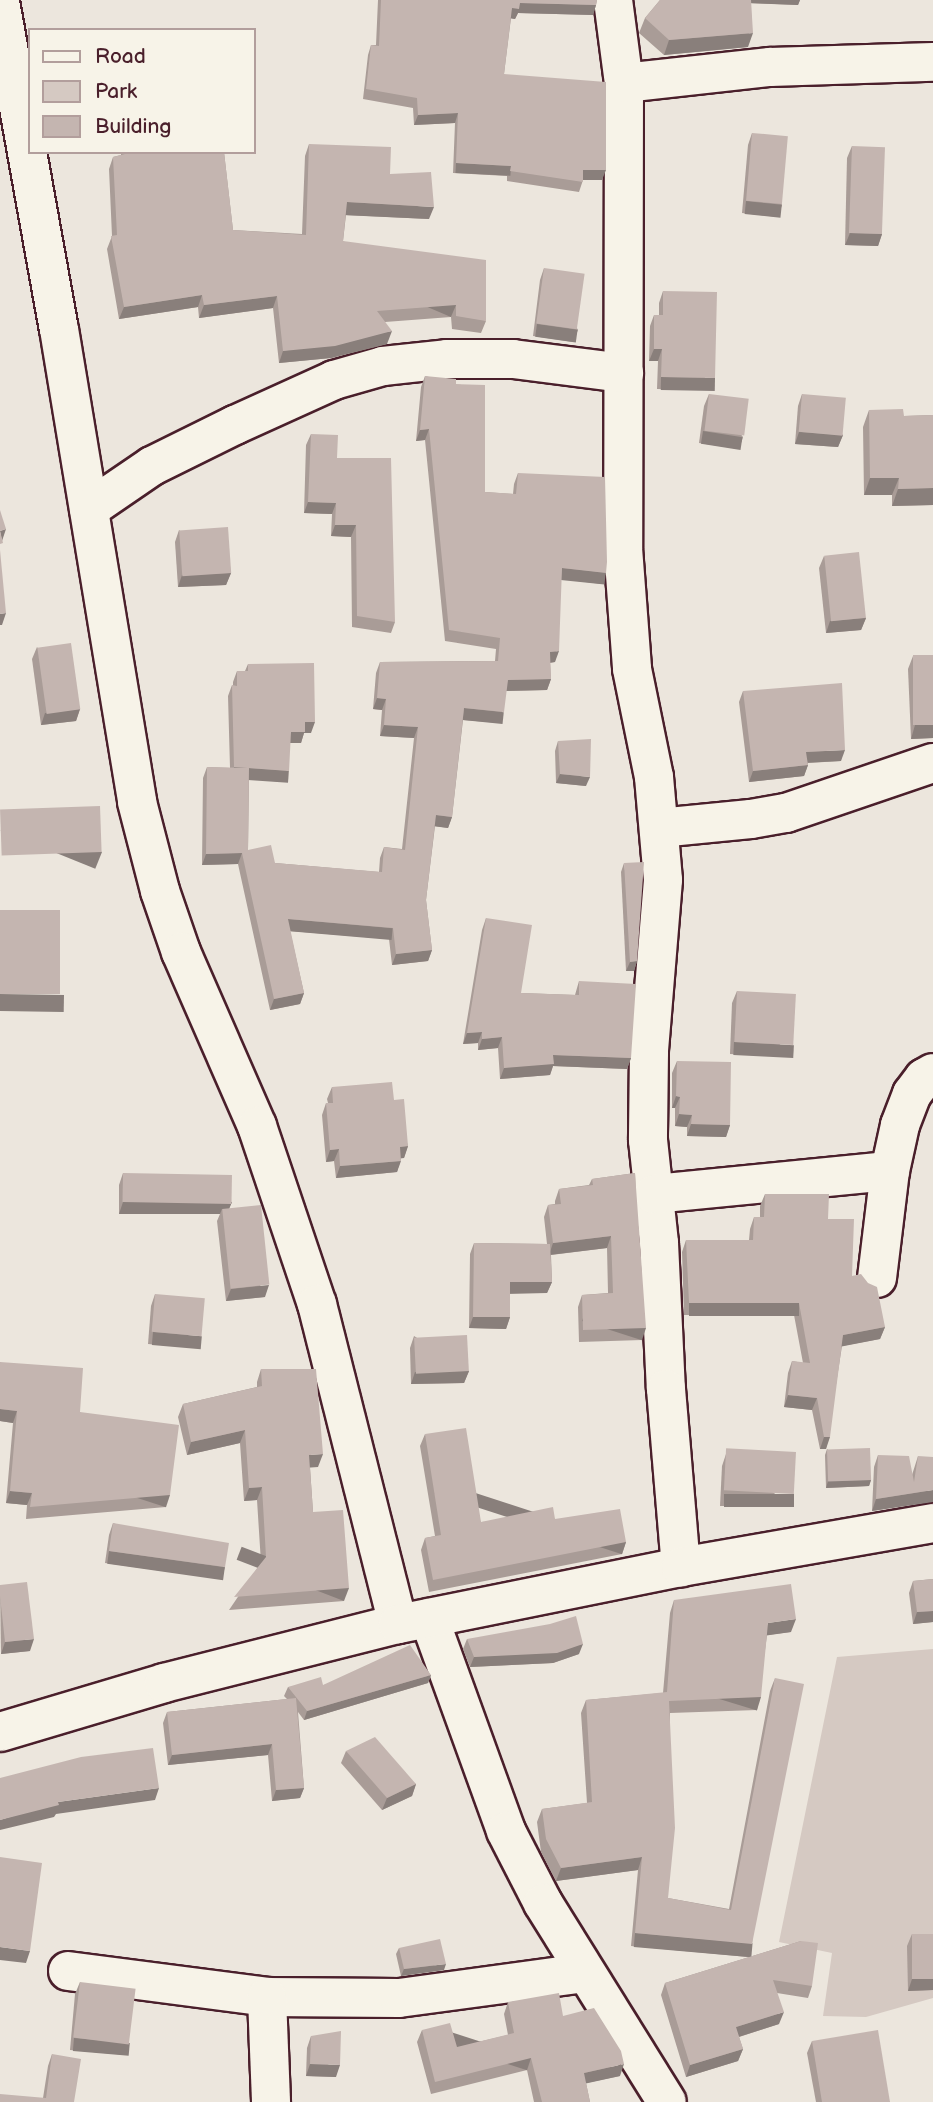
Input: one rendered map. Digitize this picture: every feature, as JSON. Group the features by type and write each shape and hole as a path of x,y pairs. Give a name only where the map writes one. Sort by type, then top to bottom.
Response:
{"street":[{"path":"613,0 624,83 623,548 632,669 654,777 663,880 648,1097 681,1567"},
{"path":"0,2 89,509 137,802 160,891 181,952 272,1167 317,1304 413,1621 506,1831 543,1903 667,2102"},
{"path":"624,83 770,67 933,62"},
{"path":"89,509 152,466 235,425 334,380 383,366 447,359 513,359 624,373"},
{"path":"659,828 751,820 786,813 933,763"},
{"path":"877,1278 890,1171 900,1125 912,1094 924,1077 933,1073"},
{"path":"654,1194 890,1171"},
{"path":"0,1732 164,1684 413,1621 681,1567 933,1523"},
{"path":"68,1971 267,1997 399,1998 585,1973"},
{"path":"267,1997 271,2102"}],"green space":[{"path":"933,1649 933,1998 866,2017 823,2016 832,1953 779,1942 837,1657"}],"building":[{"path":"381,0 597,0 596,5 520,3 519,9 512,8 504,74 606,82 606,170 583,170 583,182 510,171 511,166 456,163 458,113 418,115 417,98 366,89 371,45 379,46"},
{"path":"660,0 751,0 753,33 669,40 645,18"},
{"path":"752,133 788,136 782,204 746,201"},
{"path":"309,144 391,147 390,174 431,172 434,207 347,202 343,241 486,260 486,321 456,316 456,305 377,311 392,331 335,346 283,351 277,296 204,305 202,295 124,307 111,236 117,235 113,157 125,154 224,154 233,230 306,235"},
{"path":"852,146 885,147 882,234 849,233"},
{"path":"544,268 585,274 577,329 536,323"},
{"path":"663,291 717,292 715,378 661,377 662,349 654,349 654,315 663,315"},
{"path":"425,376 456,379 456,384 485,385 485,492 516,494 518,473 605,477 606,573 562,568 559,651 550,652 551,679 508,680 504,712 464,708 452,817 436,815 426,900 432,950 396,954 393,928 288,919 304,993 274,999 242,853 206,854 207,767 249,768 248,850 271,845 275,863 382,872 384,847 405,850 418,727 384,725 386,699 377,698 380,662 498,661 500,638 449,630 429,429 420,430"},
{"path":"709,394 749,399 744,436 704,431"},
{"path":"802,394 846,398 843,436 799,432"},
{"path":"903,409 904,416 933,415 933,488 898,489 899,478 870,478 869,410"},
{"path":"311,434 338,435 337,458 391,458 395,622 357,616 356,525 335,525 336,503 308,502"},
{"path":"0,510 6,529 0,531"},
{"path":"228,527 231,573 182,576 179,530"},
{"path":"0,550 6,613 0,614"},
{"path":"859,552 866,618 831,621 824,556"},
{"path":"71,643 80,709 47,714 37,648"},
{"path":"913,655 933,655 933,725 913,725"},
{"path":"314,663 315,722 305,722 305,732 291,732 289,771 234,767 232,685 237,686 237,671 248,671 248,664"},
{"path":"842,683 845,750 806,752 808,765 753,771 743,691"},
{"path":"591,739 590,777 560,774 558,741"},
{"path":"100,806 102,852 2,855 0,809"},
{"path":"644,862 637,961 630,962 624,863"},
{"path":"0,910 60,910 60,994 0,994"},
{"path":"486,918 532,925 521,993 579,995 579,981 636,984 631,1058 553,1055 554,1064 504,1068 502,1037 482,1039 482,1032 467,1033"},
{"path":"737,991 796,994 793,1045 734,1042"},
{"path":"677,1061 731,1062 730,1125 691,1124 692,1115 679,1114 680,1097 676,1096"},
{"path":"392,1082 394,1100 404,1099 408,1146 400,1147 401,1161 340,1166 339,1149 330,1150 326,1103 333,1103 332,1087"},
{"path":"123,1173 232,1175 231,1204 122,1202"},
{"path":"635,1173 646,1328 583,1330 582,1295 613,1293 611,1236 553,1243 548,1205 561,1204 559,1189 593,1185 592,1179"},
{"path":"765,1194 829,1194 828,1219 854,1219 852,1276 861,1274 868,1283 877,1287 885,1327 843,1335 830,1437 824,1437 817,1398 788,1395 792,1361 810,1363 799,1303 689,1303 686,1240 753,1240 754,1217 764,1217"},
{"path":"261,1205 269,1285 231,1289 222,1209"},
{"path":"474,1243 550,1244 552,1282 510,1282 510,1317 473,1317"},
{"path":"155,1294 205,1298 201,1336 152,1332"},
{"path":"467,1335 469,1371 416,1374 414,1338"},
{"path":"0,1362 83,1368 80,1412 179,1425 170,1495 30,1507 32,1493 10,1491 17,1411 0,1409"},
{"path":"261,1369 316,1369 323,1454 309,1455 313,1512 343,1510 349,1588 234,1597 266,1557 262,1487 249,1488 245,1430 191,1442 183,1404 262,1386"},
{"path":"466,1428 481,1522 553,1507 555,1519 620,1509 626,1542 433,1580 425,1538 441,1535 425,1434"},
{"path":"726,1448 796,1452 794,1494 724,1490"},
{"path":"870,1448 871,1480 828,1481 827,1450"},
{"path":"878,1455 909,1456 914,1482 918,1456 933,1457 933,1490 876,1499"},
{"path":"113,1523 229,1543 225,1567 109,1551"},
{"path":"933,1579 933,1611 917,1612 913,1581"},
{"path":"27,1582 34,1639 5,1642 0,1585"},
{"path":"791,1584 796,1619 768,1623 761,1697 669,1701 675,1828 668,1898 731,1910 775,1678 804,1684 752,1944 635,1933 642,1857 561,1868 546,1839 542,1809 592,1802 586,1700 667,1692 674,1600"},
{"path":"576,1616 583,1644 557,1653 474,1657 467,1639 550,1624"},
{"path":"410,1645 431,1675 307,1711 288,1687 321,1677 323,1685"},
{"path":"296,1698 304,1788 276,1790 272,1744 172,1755 167,1712"},
{"path":"375,1737 416,1784 387,1798 346,1751"},
{"path":"153,1748 159,1788 58,1802 59,1805 0,1820 0,1778 81,1757"},
{"path":"0,1857 42,1863 30,1951 0,1947"},
{"path":"912,1934 933,1934 933,1979 912,1979"},
{"path":"440,1939 446,1964 404,1969 399,1948"},
{"path":"801,1941 818,1943 812,1986 773,1980 784,2012 736,2027 743,2049 690,2065 665,1983"},
{"path":"80,1982 136,1989 129,2044 73,2038"},
{"path":"559,1993 563,2016 594,2008 621,2051 624,2064 584,2073 590,2102 542,2102 531,2058 435,2082 422,2030 450,2023 457,2047 514,2033 508,2002"},
{"path":"878,2030 890,2102 822,2102 812,2041"},
{"path":"341,2031 340,2065 310,2064 311,2036"},
{"path":"52,2054 81,2059 74,2102 0,2102 0,2094 46,2098"}]}
